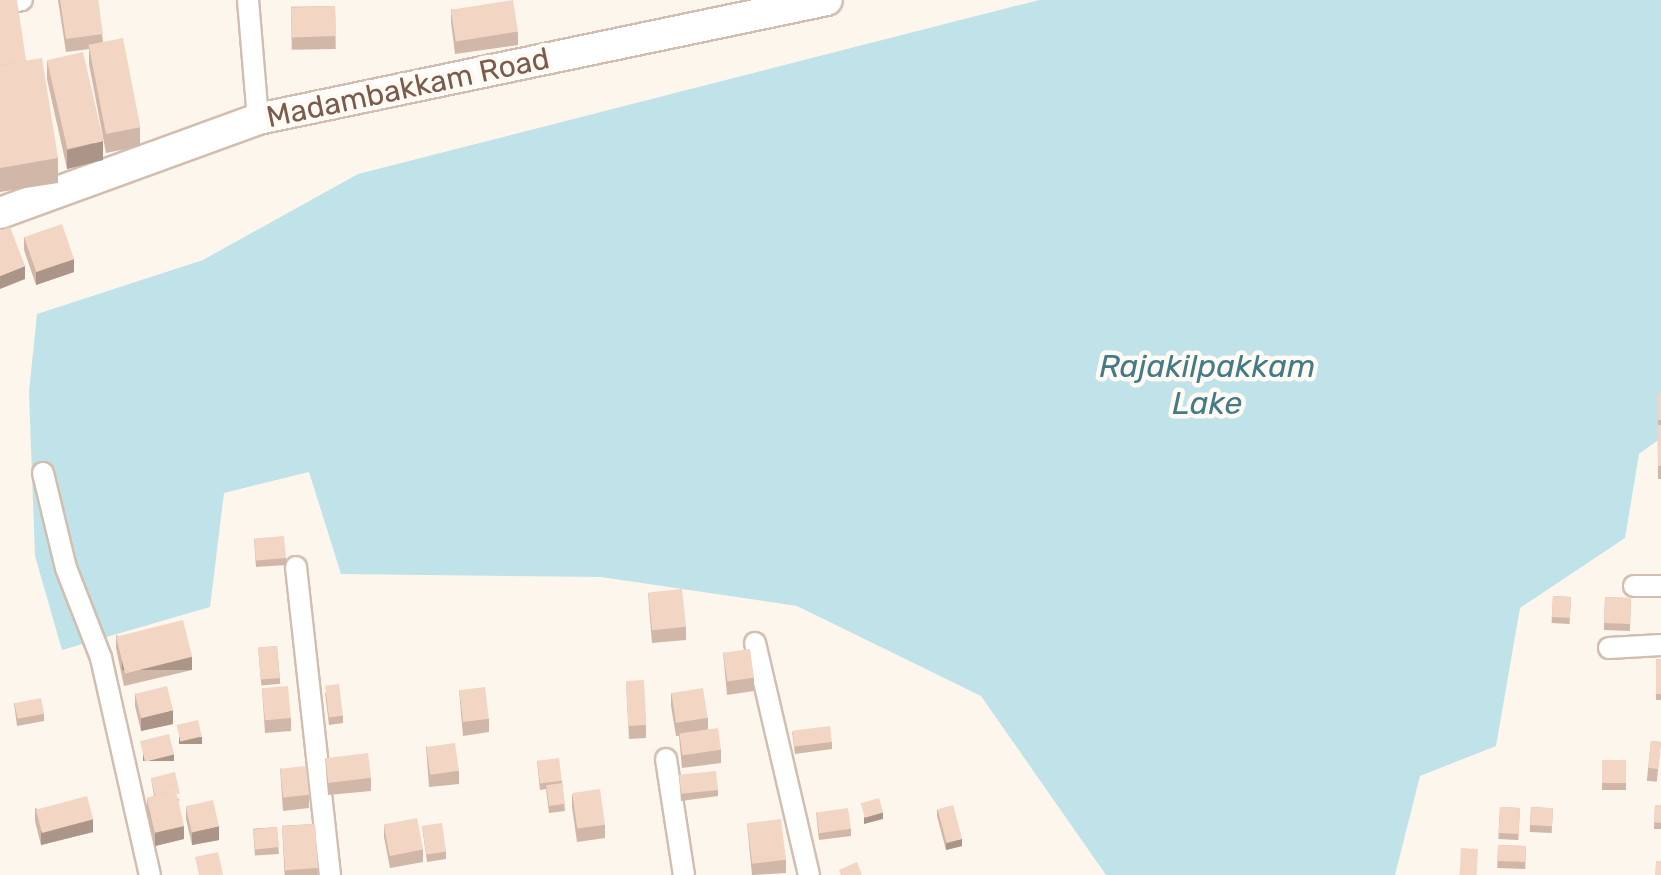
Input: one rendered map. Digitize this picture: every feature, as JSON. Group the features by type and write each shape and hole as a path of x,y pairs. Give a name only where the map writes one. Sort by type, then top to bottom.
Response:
{"street":[{"path":"0,4 22,0"},
{"path":"248,0 258,119"},
{"name":"Madambakkam Road","path":"0,213 258,119 827,0"},
{"path":"43,473 66,568 101,658 150,875"},
{"path":"296,567 330,875"},
{"path":"1634,586 1661,586"},
{"path":"755,643 810,875"},
{"path":"1610,648 1661,645"},
{"path":"666,759 684,875"}],"water":[{"name":"Rajakilpakkam Lake","path":"1039,0 1661,0 1661,438 1639,454 1625,538 1520,608 1496,746 1420,776 1395,875 1106,875 981,696 797,606 601,577 341,574 309,472 224,493 210,607 62,650 35,556 29,392 37,314 203,260 358,174"}],"building":[{"path":"0,0 17,0 26,61 0,65"},
{"path":"60,0 98,0 103,34 66,39"},
{"path":"513,0 518,32 456,41 451,10"},
{"path":"335,6 336,36 292,38 291,8"},
{"path":"123,38 140,127 106,134 89,45"},
{"path":"83,52 103,141 67,149 47,60"},
{"path":"42,58 58,158 0,168 0,65"},
{"path":"62,224 74,259 36,272 24,237"},
{"path":"10,227 25,266 0,276 0,231"},
{"path":"1661,393 1661,420 1658,420"},
{"path":"1657,425 1661,425 1661,466 1658,466"},
{"path":"284,536 286,558 256,561 254,539"},
{"path":"682,589 686,627 652,630 648,593"},
{"path":"1553,596 1571,597 1570,618 1552,617"},
{"path":"1605,597 1631,598 1630,624 1604,623"},
{"path":"183,620 192,657 125,674 116,637"},
{"path":"277,646 280,678 261,680 258,648"},
{"path":"750,649 754,678 727,681 723,653"},
{"path":"1656,659 1661,659 1661,694 1656,694"},
{"path":"644,680 646,725 628,726 626,681"},
{"path":"339,684 343,716 329,717 325,686"},
{"path":"167,686 173,710 141,718 135,694"},
{"path":"288,686 291,718 265,720 262,688"},
{"path":"485,687 489,719 463,722 459,690"},
{"path":"703,688 708,718 676,723 671,693"},
{"path":"41,698 44,714 18,719 14,703"},
{"path":"198,720 202,737 180,742 177,725"},
{"path":"830,726 832,742 794,747 792,731"},
{"path":"718,728 721,750 682,755 679,733"},
{"path":"169,734 174,754 145,762 140,741"},
{"path":"1651,741 1661,742 1658,769 1648,768"},
{"path":"455,743 459,771 430,775 426,747"},
{"path":"368,753 371,778 328,783 325,758"},
{"path":"559,758 562,781 540,784 537,761"},
{"path":"1602,760 1626,760 1626,783 1602,783"},
{"path":"306,766 309,795 283,798 280,769"},
{"path":"716,771 718,790 681,794 679,775"},
{"path":"175,772 180,794 176,791 155,796 151,778"},
{"path":"562,783 565,804 549,806 546,785"},
{"path":"600,789 605,825 577,829 572,793"},
{"path":"176,791 184,826 155,833 147,798"},
{"path":"87,796 93,819 42,833 36,810"},
{"path":"879,798 883,812 865,818 861,803"},
{"path":"213,800 219,826 192,833 186,806"},
{"path":"953,805 962,839 947,843 938,809"},
{"path":"1655,805 1661,805 1661,823 1654,822"},
{"path":"1500,807 1520,808 1519,834 1499,833"},
{"path":"1531,807 1553,808 1552,826 1530,825"},
{"path":"848,808 851,829 819,833 816,812"},
{"path":"417,818 423,849 390,856 384,824"},
{"path":"781,819 786,860 752,864 747,823"},
{"path":"442,823 446,852 426,855 422,826"},
{"path":"315,824 318,868 285,870 282,826"},
{"path":"277,827 279,847 255,849 253,830"},
{"path":"1498,845 1526,846 1525,862 1497,861"},
{"path":"1461,848 1478,849 1477,875 1460,875"},
{"path":"218,852 223,875 199,875 195,857"},
{"path":"1656,861 1661,861 1661,875 1655,875"},
{"path":"857,862 862,875 841,875 839,870"}]}
